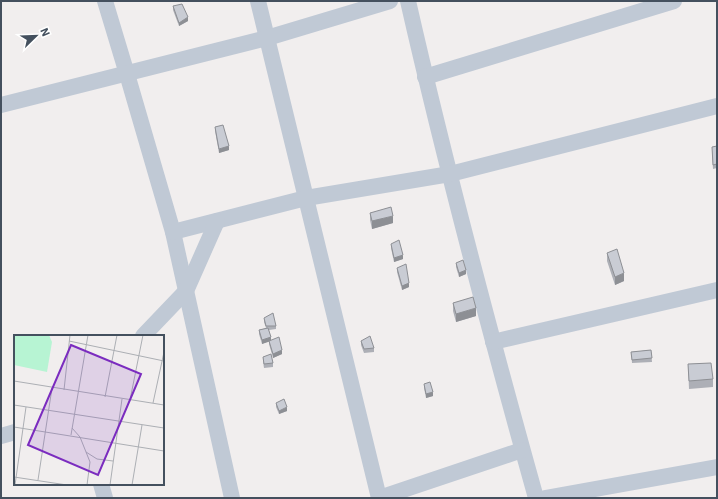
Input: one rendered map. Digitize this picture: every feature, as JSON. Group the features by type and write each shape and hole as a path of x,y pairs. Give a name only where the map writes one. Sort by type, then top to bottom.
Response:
{"street":[{"path":"105,1 128,74 173,232 232,498"},
{"path":"258,1 379,498 522,450"},
{"path":"1,106 267,38 390,1"},
{"path":"408,1 425,77 522,450 536,498"},
{"path":"425,77 674,1"},
{"path":"173,232 306,198 450,174 717,106"},
{"path":"144,335 186,291 217,221"},
{"path":"494,342 717,290"},
{"path":"1,436 14,432"},
{"path":"545,498 717,467"},
{"path":"101,485 105,498"}],"building":[{"path":"182,4 188,17 179,23 173,6"},
{"path":"223,125 229,146 219,149 215,127"},
{"path":"717,146 717,164 713,165 712,147"},
{"path":"391,207 393,216 372,221 370,213"},
{"path":"399,240 403,255 394,258 391,244"},
{"path":"617,249 624,273 615,277 607,253"},
{"path":"463,260 466,270 459,273 456,263"},
{"path":"406,264 409,283 402,286 397,268"},
{"path":"473,297 476,308 456,314 453,303"},
{"path":"273,313 276,326 266,326 264,318"},
{"path":"268,328 271,337 262,340 259,330"},
{"path":"370,336 374,348 364,349 361,341"},
{"path":"279,337 282,350 273,354 269,341"},
{"path":"651,350 652,358 632,360 631,352"},
{"path":"271,354 273,363 264,364 263,357"},
{"path":"711,363 713,379 689,381 688,364"},
{"path":"430,382 433,392 426,394 424,384"},
{"path":"284,399 287,407 279,411 276,403"}]}
